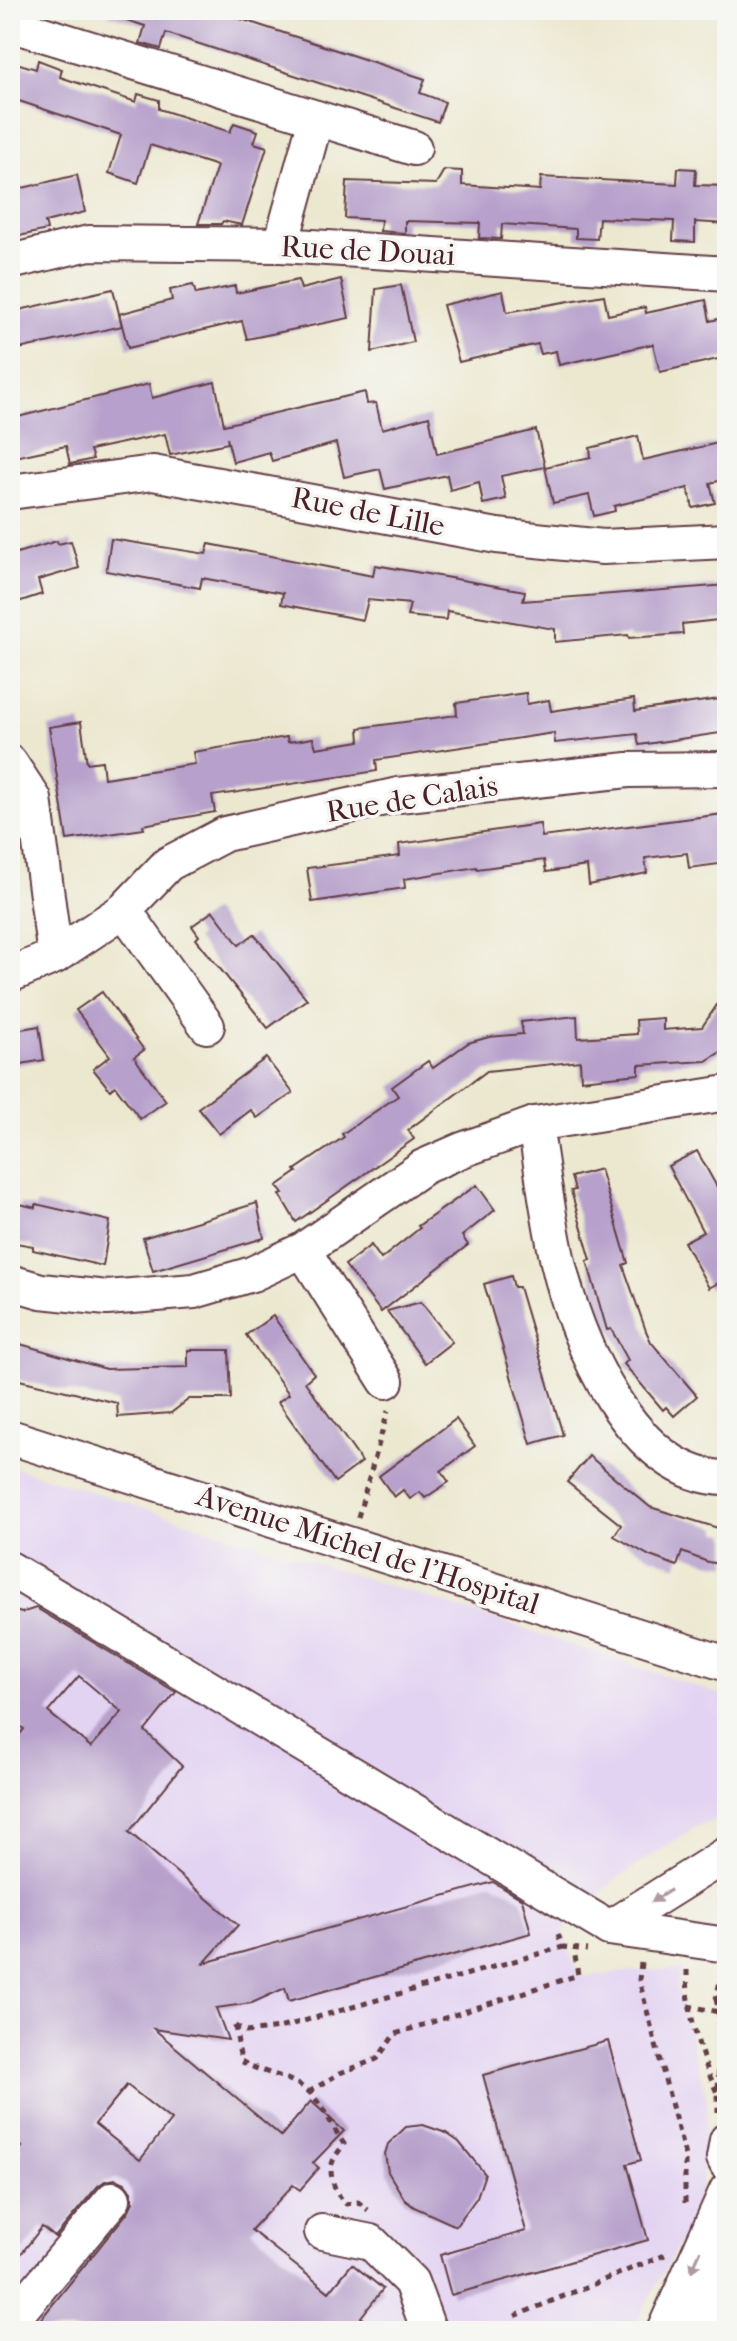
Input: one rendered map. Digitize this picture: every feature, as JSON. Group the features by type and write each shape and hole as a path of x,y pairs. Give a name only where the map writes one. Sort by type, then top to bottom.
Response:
{"street":[{"path":"10,24 414,148"},
{"path":"281,245 316,118"},
{"name":"Rue de Douai","path":"10,262 89,243 281,245 727,274"},
{"name":"Rue de Lille","path":"10,492 153,473 497,536 603,547 727,541"},
{"path":"10,763 34,799 55,956"},
{"name":"Rue de Calais","path":"10,975 55,956 124,910 168,864 225,834 398,795 628,770 727,769"},
{"path":"124,910 207,1026"},
{"path":"10,1282 41,1291 107,1298 194,1291 252,1274 303,1250 423,1167 535,1124 727,1093"},
{"path":"535,1124 558,1263 579,1328 602,1379 641,1438 677,1466 727,1478"},
{"path":"303,1250 386,1381"},
{"name":"Avenue Michel de l'Hospital","path":"10,1437 727,1664"},
{"path":"10,1569 609,1928 727,1945"},
{"path":"609,1928 727,1854"},
{"path":"727,2140 724,2158 727,2164"},
{"path":"664,2331 727,2190"},
{"path":"10,2322 113,2199"},
{"path":"322,2232 371,2242 411,2282 429,2331"},
{"path":"697,2331 727,2259"}],"path":[{"path":"350,1545 393,1392 386,1381"},
{"path":"370,2211 358,2202 346,2204 339,2198 331,2162 344,2144 309,2092 288,2079 241,2061 235,2026 246,2032 279,2028 563,1947"},
{"path":"309,2092 340,2073 377,2059 395,2034 578,1975 574,1950"},
{"path":"642,1957 639,1980 685,2156 684,2216"},
{"path":"687,1961 688,2006 709,2076 720,2099"},
{"path":"726,1961 718,1981 716,1999 727,2001"},
{"path":"688,2006 719,2012"},
{"path":"515,2316 667,2254"}],"shaded area":[{"path":"10,1466 494,1619 727,1697 727,1817 697,1826 612,1882 563,1931 579,1977 682,1969 677,1987 708,2103 700,2204 634,2327 617,2331 10,2331"}],"building":[{"path":"109,10 213,10 425,79 420,93 445,102 438,122 166,33 161,49 140,43 145,26 108,14"},
{"path":"38,60 62,69 60,77 136,102 138,94 159,100 159,109 230,132 234,123 258,131 254,143 267,147 242,225 223,221 221,224 198,224 217,166 150,145 138,183 109,173 121,135 10,98 10,61 36,69"},
{"path":"678,168 696,169 695,185 727,186 727,224 695,222 695,242 673,241 674,221 599,218 597,239 576,238 576,229 502,224 501,239 479,238 480,223 405,221 405,233 380,231 381,220 345,218 347,181 436,184 444,170 462,171 462,185 540,190 541,177 677,184"},
{"path":"77,175 85,212 45,222 47,230 10,238 10,191"},
{"path":"341,279 349,318 247,339 242,321 128,348 119,314 172,300 170,290 193,285 196,294 235,286 236,293 298,280 301,289"},
{"path":"401,285 413,342 372,352 376,289"},
{"path":"113,289 122,326 10,351 10,312"},
{"path":"503,291 507,312 604,295 608,315 645,307 646,313 706,300 710,321 727,317 727,357 660,372 653,344 559,365 556,351 541,354 538,344 459,362 443,305"},
{"path":"215,382 224,425 365,392 367,404 376,403 382,429 429,416 437,454 536,430 545,467 501,476 506,499 483,504 479,482 450,490 447,475 385,489 380,469 344,477 336,443 272,461 269,452 233,462 227,438 228,443 170,455 165,434 90,450 93,459 70,464 66,446 10,458 10,419 149,384 152,398"},
{"path":"638,436 643,460 727,441 727,479 710,483 715,503 693,508 688,488 614,506 615,511 594,516 589,495 553,503 545,467 591,457 590,448"},
{"path":"111,539 206,554 209,544 373,576 375,565 525,591 523,601 727,585 727,619 682,624 683,634 629,638 628,635 555,642 555,629 447,611 446,620 407,616 410,604 368,600 363,620 281,604 283,593 202,578 200,588 106,571"},
{"path":"57,541 58,544 71,541 79,568 38,580 42,594 15,603 10,590 10,555"},
{"path":"526,693 527,704 549,700 551,711 634,699 635,711 727,698 727,732 639,745 637,734 555,743 554,733 376,760 377,771 212,796 215,812 143,825 144,829 67,840 49,727 81,722 87,763 102,761 104,778 195,764 193,752 287,737 288,742 313,738 316,748 360,741 359,728 457,715 456,703"},
{"path":"724,814 727,863 689,868 687,853 645,858 647,873 589,885 587,866 546,872 544,860 404,879 405,888 312,902 307,868 400,856 399,844 540,824 542,837"},
{"path":"213,911 239,945 254,934 307,999 268,1028 196,939 199,936 192,926"},
{"path":"727,990 727,1048 706,1061 639,1065 639,1074 581,1080 580,1061 487,1071 408,1130 414,1139 296,1222 280,1195 283,1194 277,1186 344,1137 342,1134 398,1096 392,1087 428,1061 433,1068 468,1043 489,1037 523,1034 521,1022 577,1016 578,1038 637,1034 636,1020 663,1018 663,1030 702,1027"},
{"path":"102,992 144,1050 134,1057 166,1101 140,1119 115,1086 110,1090 93,1069 110,1056 76,1010"},
{"path":"39,1026 44,1060 10,1066 10,1031"},
{"path":"266,1058 293,1093 257,1118 251,1110 219,1134 198,1108"},
{"path":"697,1151 727,1205 727,1278 709,1288 684,1242 703,1232 668,1166"},
{"path":"600,1169 628,1263 623,1265 646,1331 651,1342 697,1396 674,1416 666,1407 663,1410 624,1364 628,1360 611,1329 607,1330 571,1191 575,1190 571,1177"},
{"path":"477,1185 495,1210 462,1236 468,1245 381,1312 345,1265 371,1245 381,1259 420,1228 418,1226"},
{"path":"257,1203 264,1238 153,1271 143,1238"},
{"path":"20,1204 36,1208 36,1204 110,1221 103,1266 10,1242 10,1212 17,1213"},
{"path":"511,1276 514,1287 519,1287 563,1435 531,1444 484,1284"},
{"path":"421,1302 452,1342 425,1363 387,1311"},
{"path":"273,1316 314,1374 305,1382 362,1462 335,1482 278,1402 289,1394 246,1335"},
{"path":"10,1341 106,1369 188,1367 188,1350 229,1350 231,1399 189,1399 171,1413 118,1417 117,1403 15,1379 16,1376 10,1375"},
{"path":"456,1419 475,1446 441,1471 449,1482 425,1498 420,1492 410,1499 403,1490 394,1497 379,1476"},
{"path":"589,1456 650,1507 718,1528 718,1533 727,1534 727,1565 682,1552 677,1566 650,1556 614,1536 621,1525 567,1482"},
{"path":"36,1608 176,1692 145,1731 182,1766 129,1832 238,1925 204,1963 493,1882 522,1899 531,1933 289,2001 285,1988 252,2003 216,2008 228,2040 154,2029 281,2136 311,2101 344,2131 313,2163 319,2168 300,2190 293,2185 251,2230 329,2292 352,2264 383,2289 361,2317 378,2331 31,2331 133,2202 131,2191 125,2183 116,2179 105,2181 55,2237 42,2227 10,2268 10,2162 22,2147 10,2137 10,1746 24,1729 10,1717 10,1609 21,1613","holes":["79,1676 122,1712 91,1747 48,1712","127,2085 171,2120 140,2160 95,2124"]},
{"path":"608,2041 641,2160 627,2164 648,2240 451,2295 440,2255 526,2231 483,2075"},
{"path":"423,2125 446,2133 459,2142 485,2174 477,2197 456,2226 405,2200 388,2172 385,2154 388,2144 406,2127"}]}
